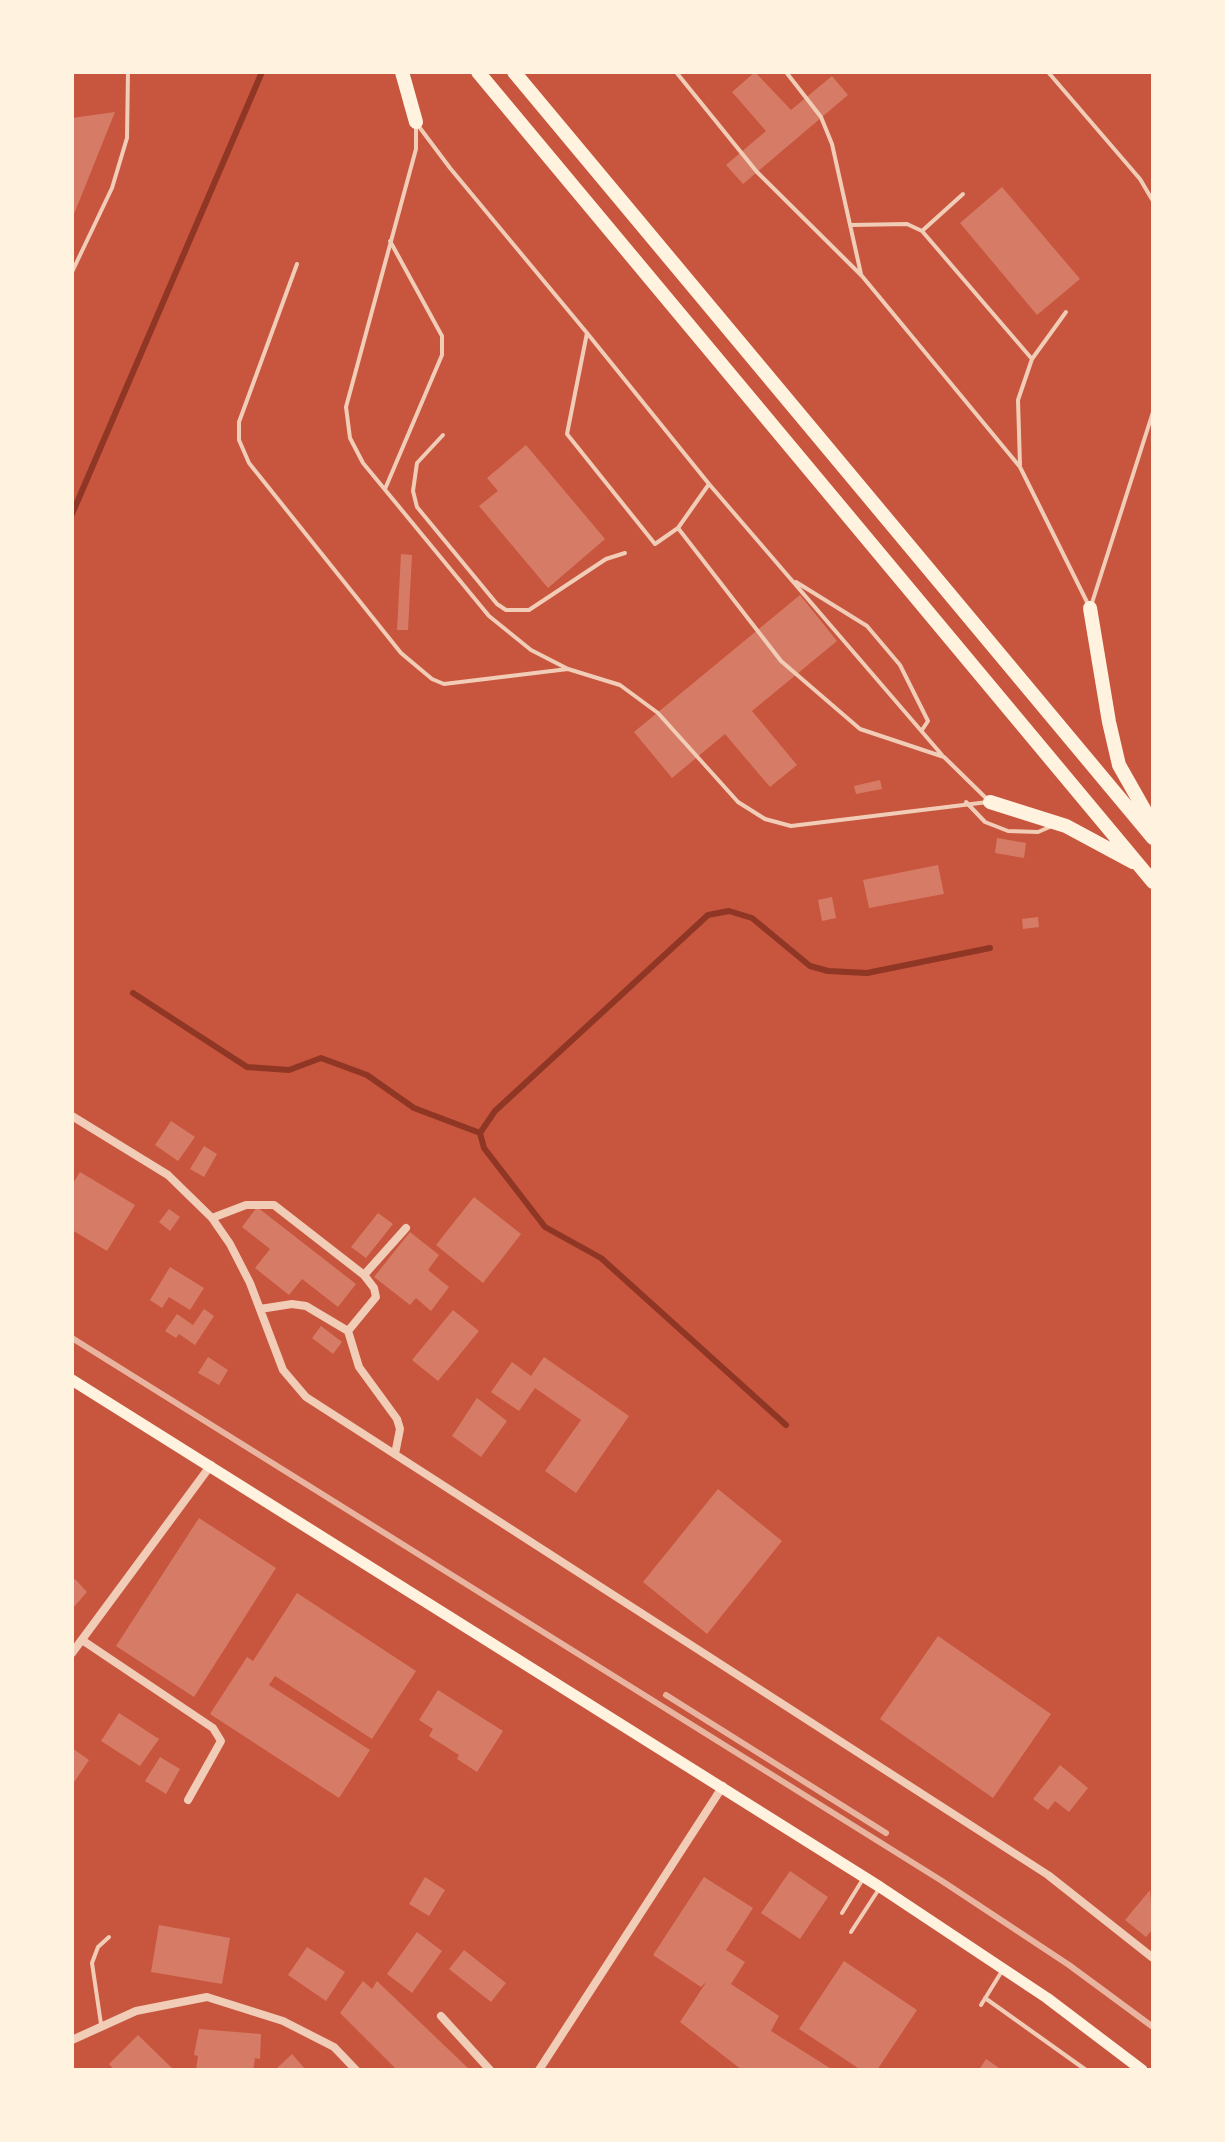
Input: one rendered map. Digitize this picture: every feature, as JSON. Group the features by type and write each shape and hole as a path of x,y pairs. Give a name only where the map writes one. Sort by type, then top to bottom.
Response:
{"highway":[{"path":"402,72 416,122"},
{"path":"478,72 1153,882"},
{"path":"514,72 1153,838"},
{"path":"1090,608 1119,765 1153,825"},
{"path":"990,802 1057,823 1140,867"}],"main road":[{"path":"72,1380 880,1887 1004,1969 1142,2070"}],"street":[{"path":"72,1116 168,1175 212,1218 239,1259 283,1370 292,1385 306,1397 1048,1875 1153,1958"},
{"path":"212,1218 246,1205 274,1205 364,1275 374,1288 376,1297 348,1331"},
{"path":"364,1275 406,1228"},
{"path":"260,1309 292,1304 306,1306 348,1331 359,1367 397,1419 400,1429 395,1454"},
{"path":"72,1653 211,1465"},
{"path":"82,1640 213,1728 221,1741 188,1800"},
{"path":"539,2070 723,1786"},
{"path":"72,2040 136,2011 207,1997 283,2021 334,2047 356,2070"},
{"path":"441,2016 490,2070"}],"lane":[{"path":"72,272 112,188 127,138 128,72"},
{"path":"676,72 757,172 862,276 1020,467 1090,608"},
{"path":"786,72 821,117 832,144 862,276"},
{"path":"1048,72 1140,179 1153,201"},
{"path":"416,122 416,149 346,407 350,438 363,463 489,616 531,650 568,669 620,685 658,713 738,802 765,819 791,826 805,825 966,802 990,802"},
{"path":"416,122 450,168 709,484 944,757 990,802"},
{"path":"922,231 963,194"},
{"path":"850,225 907,224 922,231 1032,359"},
{"path":"385,489 442,355 442,336 390,241"},
{"path":"297,264 239,422 239,440 249,463 401,653 432,679 444,684 568,669"},
{"path":"1020,467 1018,400 1032,359 1066,312"},
{"path":"587,333 567,434 655,544 678,528 709,484"},
{"path":"1090,608 1153,412"},
{"path":"443,435 417,463 413,491 417,507 497,604 506,610 529,610 606,559 625,553"},
{"path":"678,528 781,661 860,729 944,757"},
{"path":"791,579 867,626 900,665 928,721 922,731"},
{"path":"966,802 985,822 1008,831 1038,832 1057,823"},
{"path":"842,1913 864,1877"},
{"path":"851,1932 880,1887"},
{"path":"102,2026 92,1963 98,1947 109,1937"},
{"path":"981,2005 1004,1969"},
{"path":"985,1998 1086,2070"}],"building":[{"path":"755,72 791,110 832,76 848,95 743,184 726,165 766,131 732,92"},
{"path":"115,112 74,214 72,118"},
{"path":"1002,187 1080,279 1037,315 960,223"},
{"path":"526,445 605,539 548,588 479,506 498,491 487,478"},
{"path":"401,554 412,555 408,630 397,630"},
{"path":"800,595 837,641 752,711 797,765 770,787 725,734 672,778 634,732"},
{"path":"880,780 882,789 856,794 854,786"},
{"path":"997,838 1026,843 1024,858 995,853"},
{"path":"938,865 944,894 869,908 863,880"},
{"path":"832,897 836,918 822,921 818,900"},
{"path":"1038,917 1039,927 1023,929 1022,919"},
{"path":"171,1121 195,1137 178,1161 155,1145"},
{"path":"204,1146 217,1154 204,1177 190,1169"},
{"path":"80,1172 135,1205 107,1251 72,1230 72,1185"},
{"path":"474,1197 521,1234 483,1283 436,1245"},
{"path":"257,1207 356,1284 338,1307 302,1279 289,1295 255,1268 270,1249 242,1227"},
{"path":"169,1209 180,1217 170,1231 159,1222"},
{"path":"378,1213 393,1224 366,1258 351,1247"},
{"path":"410,1232 439,1255 428,1270 449,1287 431,1311 416,1298 410,1305 374,1277"},
{"path":"170,1267 204,1288 190,1310 169,1297 162,1308 150,1300"},
{"path":"204,1309 214,1316 195,1345 179,1334 176,1338 165,1331 177,1314 193,1325"},
{"path":"453,1310 479,1331 438,1381 412,1360"},
{"path":"321,1326 342,1342 333,1354 312,1338"},
{"path":"208,1357 228,1370 219,1385 198,1373"},
{"path":"544,1357 629,1416 576,1493 545,1471 581,1420 535,1388 519,1411 491,1392 512,1362 531,1376"},
{"path":"477,1398 507,1421 481,1457 452,1436"},
{"path":"718,1489 782,1541 707,1634 643,1582"},
{"path":"199,1518 276,1568 194,1697 116,1646"},
{"path":"75,1579 87,1592 72,1609 72,1582"},
{"path":"297,1593 416,1671 372,1739 275,1676 269,1685 370,1750 339,1798 210,1714 247,1657 253,1661"},
{"path":"938,1636 1051,1714 993,1798 880,1719"},
{"path":"438,1690 503,1731 477,1772 457,1759 459,1755 429,1736 433,1729 419,1720"},
{"path":"119,1713 159,1739 140,1766 101,1741"},
{"path":"72,1748 89,1760 72,1785"},
{"path":"160,1757 180,1769 166,1794 145,1781"},
{"path":"1060,1765 1088,1788 1069,1812 1055,1801 1048,1810 1033,1799"},
{"path":"790,1871 828,1897 800,1939 761,1913"},
{"path":"425,1877 445,1890 429,1916 409,1904"},
{"path":"704,1877 753,1908 726,1950 745,1962 731,1984 779,2016 771,2031 833,2070 742,2070 680,2022 707,1981 701,1987 653,1955"},
{"path":"1150,1890 1153,1929 1146,1937 1125,1920"},
{"path":"159,1925 230,1938 222,1984 151,1972"},
{"path":"417,1932 442,1951 412,1993 387,1974"},
{"path":"307,1947 345,1972 326,2001 288,1975"},
{"path":"464,1950 506,1983 491,2002 449,1969"},
{"path":"844,1961 917,2010 877,2070 861,2070 799,2029"},
{"path":"363,1981 372,1989 377,1981 470,2070 397,2070 340,2013"},
{"path":"199,2029 261,2034 260,2059 255,2058 253,2070 196,2070 198,2056 194,2055"},
{"path":"138,2035 174,2070 114,2070 109,2064"},
{"path":"292,2054 306,2070 275,2070"},
{"path":"986,2059 1002,2070 979,2070"}],"waterway":[{"path":"72,514 262,72"},
{"path":"786,1425 601,1258 545,1227 484,1148 480,1133 495,1111 708,915 729,911 752,918 810,966 828,971 867,973 990,948"},
{"path":"133,993 247,1067 289,1070 321,1058 367,1075 414,1108 480,1133"}],"railway":[{"path":"72,1338 942,1881 1069,1965 1153,2027"},
{"path":"666,1695 886,1833"}]}
